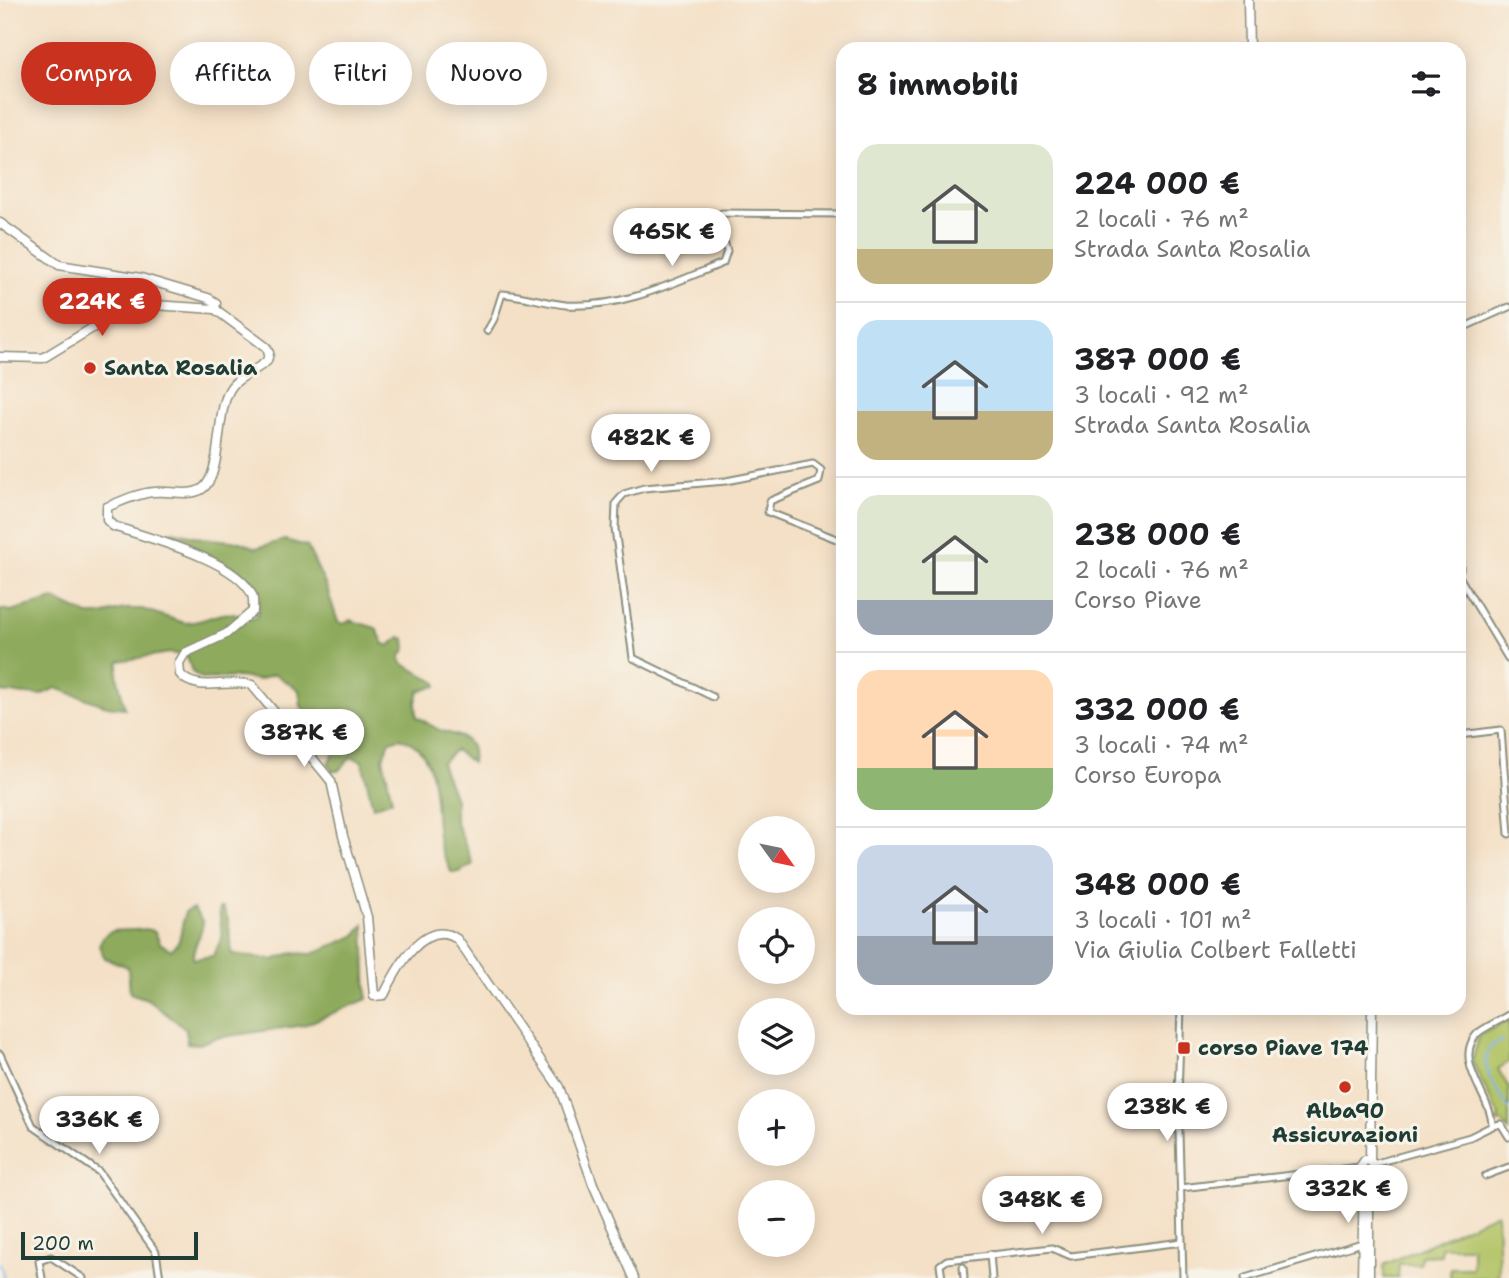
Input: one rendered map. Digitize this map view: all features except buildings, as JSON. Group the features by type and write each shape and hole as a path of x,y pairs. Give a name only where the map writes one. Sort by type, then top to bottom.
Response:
{"street":[{"path":"1248,0 1249,42"},
{"path":"486,331 494,319 502,294 591,306 636,298 723,263 727,256 717,218 722,213 836,215"},
{"path":"0,223 59,265 152,281 208,298 216,303 215,309"},
{"path":"0,356 33,359 48,356 100,322 135,308 175,306 215,309 269,353 267,361 233,385 226,400 209,482 191,492 153,492 131,497 107,507 107,520 113,526 224,569 248,589 253,597 253,611 226,634 185,653 179,663 180,674 193,683 242,682 252,685 331,781 343,836 367,917 374,996 384,995 410,953 429,936 443,933 457,939 559,1087 593,1184 634,1278"},
{"path":"1466,326 1509,307"},
{"path":"713,697 633,658 615,529 616,503 624,494 644,488 726,481 813,464 821,470 819,481 770,501 768,512 836,539"},
{"path":"1466,588 1509,660"},
{"path":"1466,734 1501,730 1509,834"},
{"path":"1181,1015 1178,1096 1183,1278"},
{"path":"1369,1015 1366,1243 1369,1278"},
{"path":"1492,1126 1470,1060 1476,1034 1509,1015"},
{"path":"0,1054 33,1126 99,1172 156,1252 160,1278"},
{"path":"1181,1188 1367,1166 1470,1137 1501,1124 1509,1138"},
{"path":"1485,1176 1509,1167"},
{"path":"942,1278 940,1265 943,1261 1052,1248 1071,1256 1182,1242"},
{"path":"1245,1278 1366,1243"},
{"path":"1362,1278 1366,1243"},
{"path":"990,1254 992,1278"},
{"path":"43,1278 39,1261 51,1257 83,1278"},
{"path":"963,1267 964,1278"}],"green space":[{"path":"173,531 202,538 241,542 256,548 285,540 307,546 326,586 338,622 343,624 350,620 376,628 384,644 389,646 400,637 405,639 406,648 400,658 402,663 437,683 437,686 419,691 416,702 417,717 439,730 461,737 471,748 472,763 455,750 441,763 455,799 455,820 473,864 459,872 451,872 440,847 430,769 424,755 414,744 399,738 390,741 383,758 392,800 373,807 362,761 351,757 338,771 332,771 328,763 337,748 324,739 301,706 299,690 274,674 258,680 240,677 203,679 192,672 187,656 170,653 119,661 117,675 125,708 107,706 56,688 40,695 0,692 0,609 11,611 54,599 88,615 142,609 185,623 224,614 252,619 256,617 259,602 255,589 245,578 215,559 172,541 170,533"},
{"path":"193,908 203,922 193,959 213,956 222,938 219,908 223,908 228,920 232,954 273,960 292,953 312,954 355,936 364,925 367,999 304,1025 215,1038 199,1044 187,1043 186,1029 147,999 130,993 128,967 105,958 99,946 104,936 112,931 146,929 155,932 160,943 171,950 179,941 185,912"},
{"path":"1509,1019 1509,1062 1498,1069 1509,1088 1509,1131 1502,1122 1497,1123 1499,1116 1472,1062 1479,1036"},
{"path":"1497,1213 1499,1273 1495,1278 1450,1278 1450,1268 1472,1268 1472,1247 1441,1247 1441,1255 1421,1256 1420,1264 1399,1264 1398,1278 1384,1278 1384,1265"}],"waterway":[{"path":"1502,1041 1491,1046 1486,1062 1490,1078 1509,1109"},
{"path":"0,1263 4,1278"}],"place":[{"name":"Santa Rosalia","path":"90,368"},
{"name":"corso Piave 174","path":"1184,1048"},
{"name":"Alba90 Assicurazioni","path":"1345,1087"}]}
